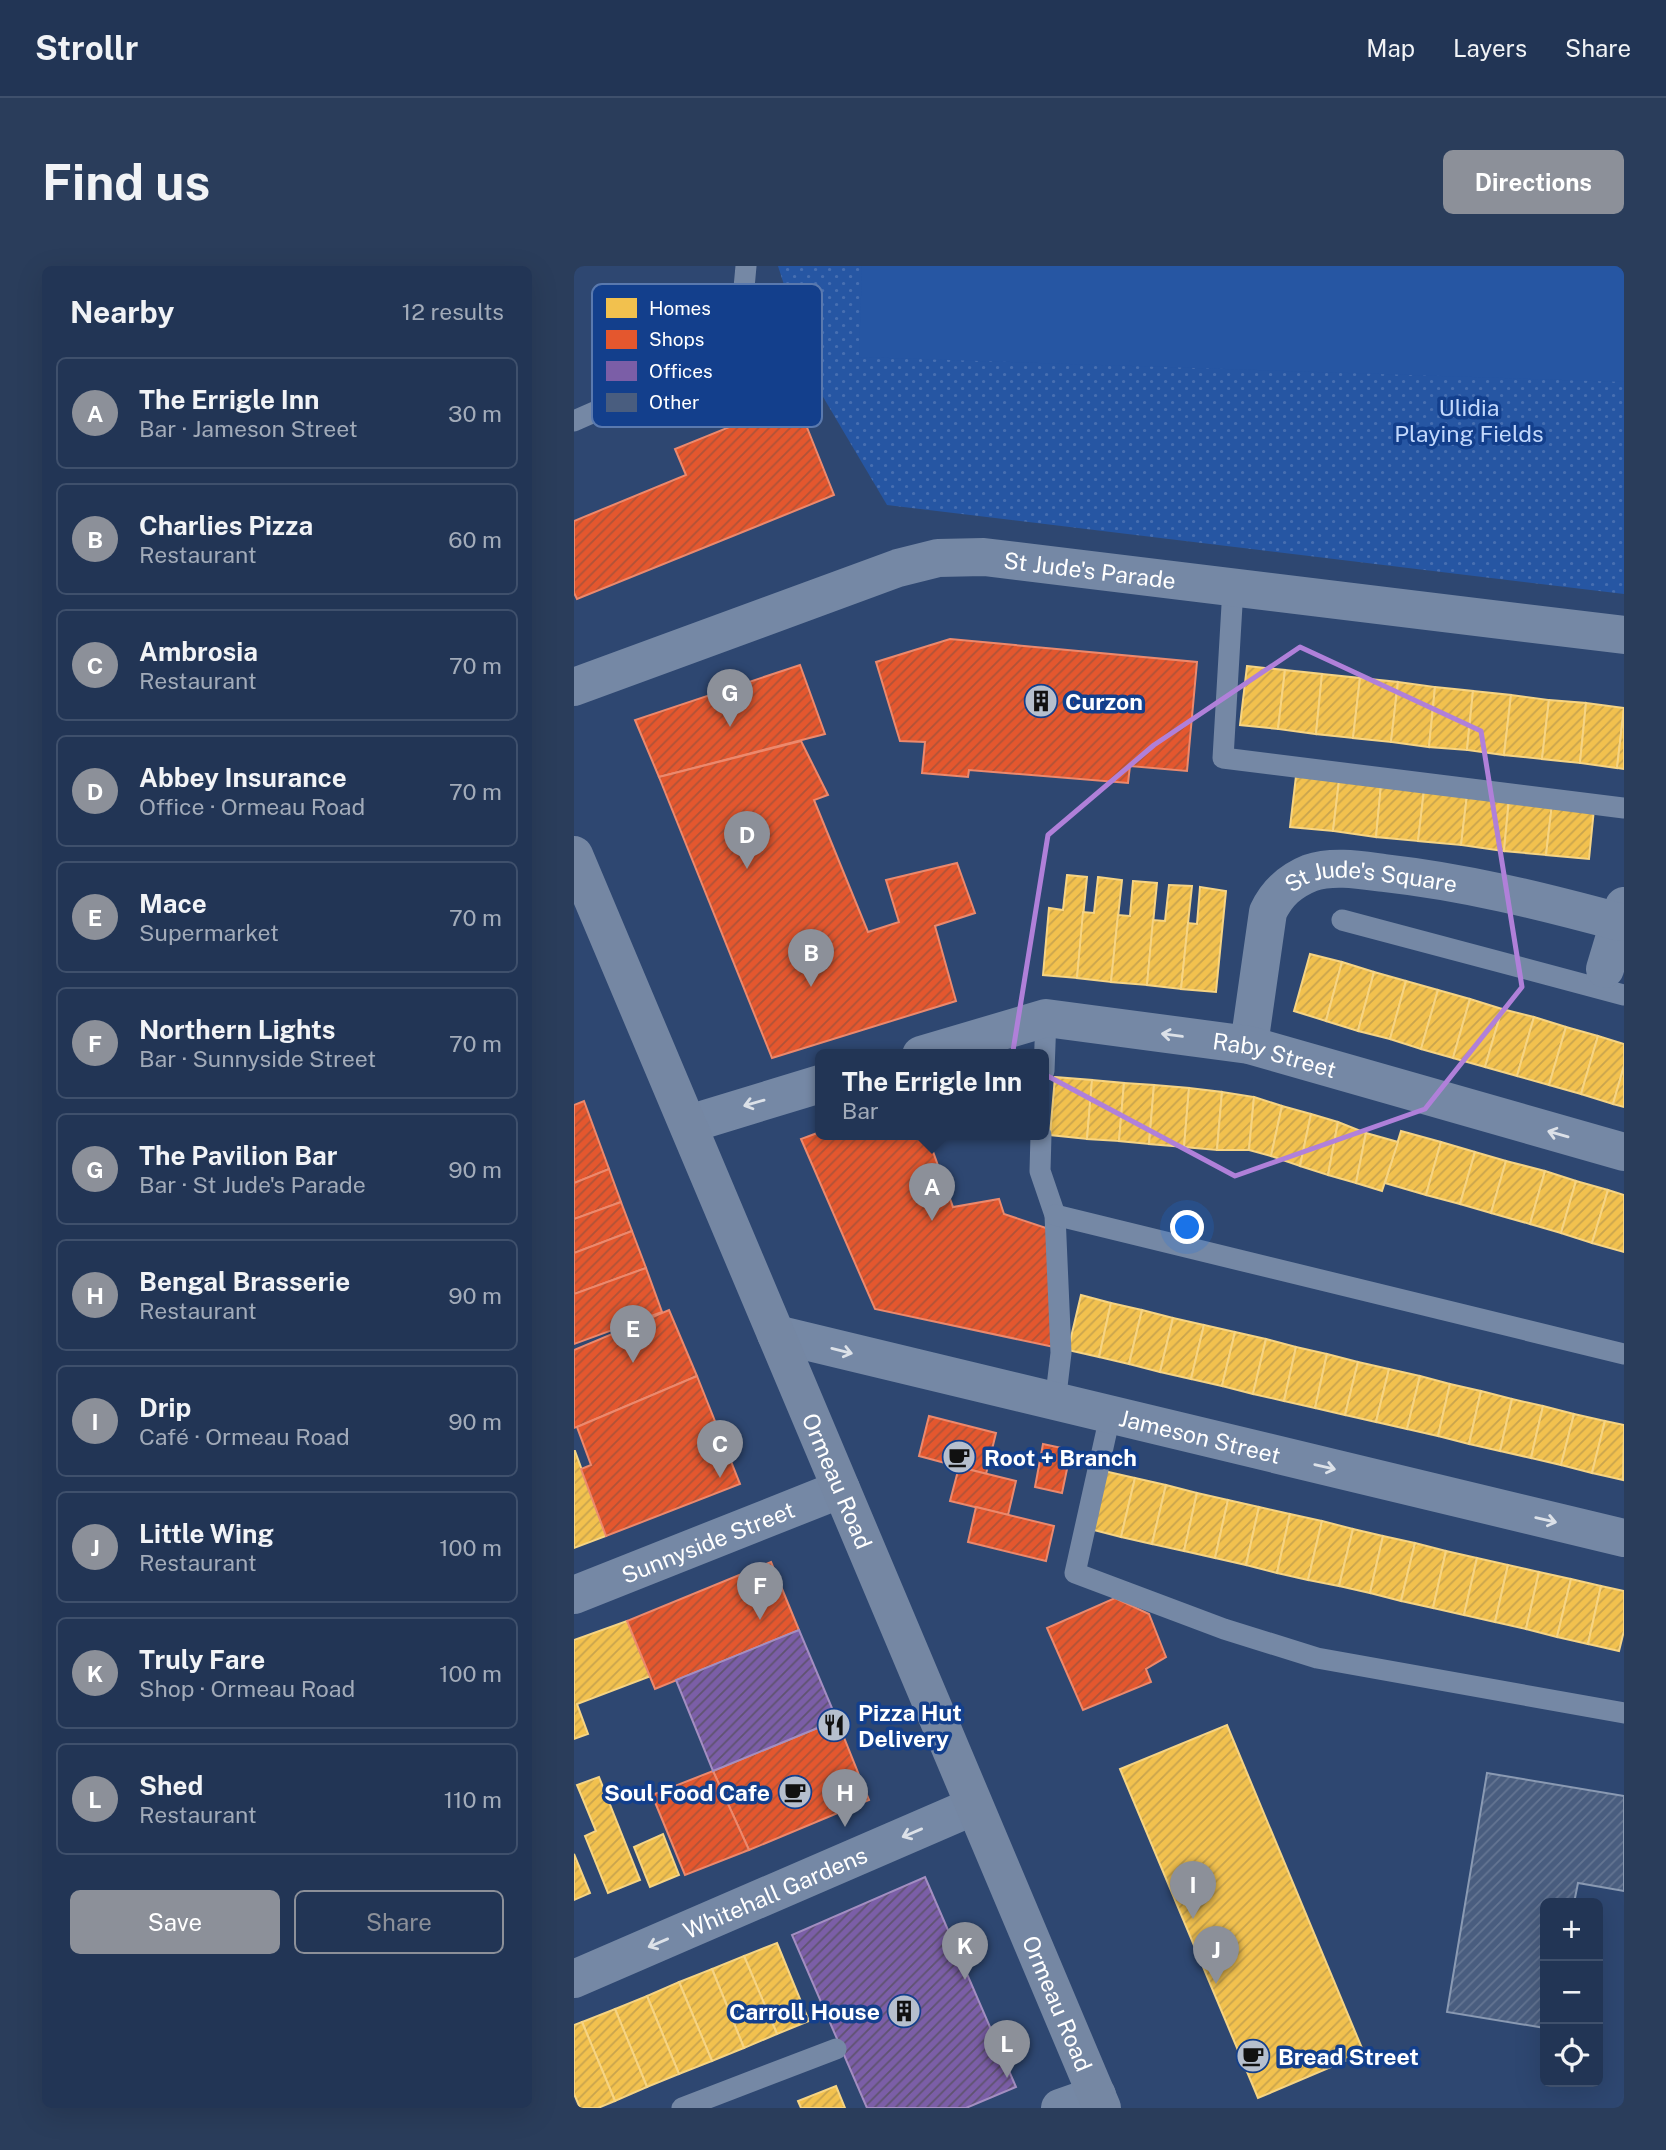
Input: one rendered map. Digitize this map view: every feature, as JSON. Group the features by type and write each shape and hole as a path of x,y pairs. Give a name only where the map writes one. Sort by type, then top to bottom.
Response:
{"main road":[{"name":"Ormeau Road","path":"574,855 1100,2102"}],"street":[{"name":"St Jude's Parade","path":"574,687 898,568 938,558 984,557 1624,635"},
{"name":"St Jude's Square","path":"1249,1045 1268,912 1277,894 1311,873 1349,869 1433,879 1621,914 1615,982"},
{"name":"Raby Street","path":"941,1049 1046,1018 1249,1045 1624,1152"},
{"path":"689,1124 815,1086"},
{"name":"Jameson Street","path":"775,1334 1624,1538"},
{"name":"Sunnyside Street","path":"574,1595 841,1489"},
{"name":"Whitehall Gardens","path":"574,1979 974,1806"},
{"path":"1060,2108 1100,2102"}],"lane":[{"path":"744,284 746,266"},
{"path":"574,421 592,413"},
{"path":"1233,588 1223,758 1624,808"},
{"path":"1342,920 1615,982"},
{"path":"1045,1049 1046,1018"},
{"path":"1041,1140 1040,1171 1055,1215 1061,1353 1055,1403"},
{"path":"1055,1215 1624,1354"},
{"path":"1110,1416 1075,1573 1224,1629 1317,1658 1624,1713"},
{"path":"682,2108 836,2049"}],"highlighted area":[{"path":"1300,647 1481,731 1522,987 1425,1109 1235,1176 1012,1057 1048,835 1154,745"}],"green space":[{"name":"Ulidia Playing Fields","path":"778,266 1624,266 1624,594 887,505 822,395 822,284 784,284"},
{"path":"862,266 1624,266 1624,382 859,357"}],"building: Homes":[{"path":"1247,666 1285,670 1278,729 1240,725"},
{"path":"1285,670 1322,674 1316,734 1278,729"},
{"path":"1322,674 1360,678 1353,738 1316,734"},
{"path":"1360,678 1398,682 1391,742 1353,738"},
{"path":"1398,682 1435,687 1429,747 1391,742"},
{"path":"1435,687 1473,691 1467,750 1429,747"},
{"path":"1473,691 1511,695 1504,755 1467,750"},
{"path":"1511,695 1549,700 1542,759 1504,755"},
{"path":"1549,700 1586,703 1580,763 1542,759"},
{"path":"1586,703 1624,708 1617,768 1580,763"},
{"path":"1624,708 1624,769 1617,768"},
{"path":"1296,776 1339,781 1333,831 1290,827"},
{"path":"1339,781 1381,785 1376,837 1333,831"},
{"path":"1381,785 1424,790 1418,841 1376,837"},
{"path":"1424,790 1467,795 1461,845 1418,841"},
{"path":"1467,795 1509,799 1504,851 1461,845"},
{"path":"1509,799 1552,804 1546,855 1504,851"},
{"path":"1552,804 1594,809 1589,859 1546,855"},
{"path":"1067,875 1087,877 1077,978 1043,975 1049,908 1063,910"},
{"path":"1098,877 1122,880 1111,982 1077,978 1083,912 1094,913"},
{"path":"1133,881 1157,883 1147,985 1111,982 1118,915 1130,916"},
{"path":"1169,885 1192,886 1181,989 1147,985 1153,920 1165,921"},
{"path":"1200,887 1226,891 1216,992 1181,989 1188,923 1197,924"},
{"path":"1310,954 1342,962 1326,1021 1294,1011"},
{"path":"1342,962 1374,972 1358,1031 1326,1021"},
{"path":"1374,972 1406,981 1390,1039 1358,1031"},
{"path":"1406,981 1438,990 1421,1049 1390,1039"},
{"path":"1438,990 1470,999 1453,1058 1421,1049"},
{"path":"1470,999 1502,1009 1485,1067 1453,1058"},
{"path":"1502,1009 1534,1017 1517,1076 1485,1067"},
{"path":"1534,1017 1566,1027 1549,1085 1517,1076"},
{"path":"1566,1027 1598,1036 1581,1094 1549,1085"},
{"path":"1598,1036 1624,1044 1624,1066 1613,1104 1581,1094"},
{"path":"1624,1066 1624,1107 1613,1104"},
{"path":"1055,1077 1092,1080 1087,1139 1050,1135"},
{"path":"1092,1080 1124,1083 1119,1141 1087,1139"},
{"path":"1124,1083 1154,1085 1149,1144 1119,1141"},
{"path":"1154,1085 1189,1088 1184,1147 1149,1144"},
{"path":"1189,1088 1222,1092 1217,1150 1184,1147"},
{"path":"1222,1092 1254,1097 1249,1150 1217,1150"},
{"path":"1254,1097 1282,1106 1271,1156 1249,1150"},
{"path":"1282,1106 1311,1114 1300,1166 1271,1156"},
{"path":"1311,1114 1338,1122 1328,1175 1300,1166"},
{"path":"1338,1122 1366,1133 1356,1183 1328,1175"},
{"path":"1401,1131 1441,1142 1426,1195 1385,1183"},
{"path":"1366,1133 1398,1142 1382,1191 1356,1183"},
{"path":"1441,1142 1475,1152 1460,1204 1426,1195"},
{"path":"1475,1152 1506,1161 1491,1213 1460,1204"},
{"path":"1506,1161 1545,1171 1530,1224 1491,1213"},
{"path":"1545,1171 1576,1181 1561,1233 1530,1224"},
{"path":"1576,1181 1608,1190 1592,1243 1561,1233"},
{"path":"1608,1190 1624,1195 1624,1252 1592,1243"},
{"path":"1081,1295 1111,1303 1099,1357 1068,1350"},
{"path":"1111,1303 1142,1310 1129,1364 1099,1357"},
{"path":"1142,1310 1173,1318 1160,1372 1129,1364"},
{"path":"1173,1318 1204,1325 1191,1379 1160,1372"},
{"path":"1204,1325 1235,1332 1222,1386 1191,1379"},
{"path":"1235,1332 1266,1339 1253,1394 1222,1386"},
{"path":"1266,1339 1296,1347 1284,1401 1253,1394"},
{"path":"1296,1347 1327,1354 1315,1408 1284,1401"},
{"path":"1327,1354 1358,1362 1345,1415 1315,1408"},
{"path":"1358,1362 1389,1369 1376,1422 1345,1415"},
{"path":"1389,1369 1420,1376 1407,1429 1376,1422"},
{"path":"1420,1376 1450,1384 1438,1436 1407,1429"},
{"path":"1450,1384 1481,1391 1469,1444 1438,1436"},
{"path":"1481,1391 1512,1399 1500,1451 1469,1444"},
{"path":"1512,1399 1543,1406 1531,1458 1500,1451"},
{"path":"1543,1406 1574,1414 1561,1465 1531,1458"},
{"path":"1574,1414 1605,1421 1592,1473 1561,1465"},
{"path":"1605,1421 1624,1425 1623,1480 1592,1473"},
{"path":"574,1451 606,1536 574,1548"},
{"path":"1104,1471 1135,1478 1121,1537 1090,1529"},
{"path":"1135,1478 1166,1485 1152,1544 1121,1537"},
{"path":"1166,1485 1197,1493 1184,1551 1152,1544"},
{"path":"1197,1493 1228,1500 1215,1558 1184,1551"},
{"path":"1228,1500 1259,1507 1246,1565 1215,1558"},
{"path":"1259,1507 1290,1514 1277,1573 1246,1565"},
{"path":"1290,1514 1322,1521 1308,1580 1277,1573"},
{"path":"1322,1521 1353,1529 1339,1586 1308,1580"},
{"path":"1353,1529 1383,1536 1370,1593 1339,1586"},
{"path":"1383,1536 1415,1543 1401,1601 1370,1593"},
{"path":"1415,1543 1446,1551 1433,1608 1401,1601"},
{"path":"1446,1551 1477,1558 1464,1615 1433,1608"},
{"path":"1477,1558 1508,1565 1495,1622 1464,1615"},
{"path":"1508,1565 1539,1572 1526,1629 1495,1622"},
{"path":"1539,1572 1571,1579 1557,1637 1526,1629"},
{"path":"1571,1579 1601,1586 1588,1644 1557,1637"},
{"path":"1601,1586 1624,1591 1624,1631 1619,1651 1588,1644"},
{"path":"627,1621 651,1676 577,1704 588,1734 574,1739 574,1640"},
{"path":"1227,1725 1364,2053 1258,2098 1120,1769"},
{"path":"599,1777 640,1880 608,1893 585,1836 596,1831 577,1785"},
{"path":"663,1834 679,1875 650,1887 634,1847"},
{"path":"574,1854 590,1893 574,1900"},
{"path":"777,1943 809,2021 777,2034 744,1956"},
{"path":"744,1956 777,2034 744,2048 712,1969"},
{"path":"712,1969 744,2048 712,2061 679,1982"},
{"path":"679,1982 712,2061 679,2074 647,1996"},
{"path":"647,1996 679,2074 647,2087 615,2009"},
{"path":"615,2009 647,2087 615,2101 582,2022"},
{"path":"582,2022 615,2101 598,2108 580,2108 574,2094 574,2025"},
{"path":"836,2086 845,2108 801,2108 798,2101"}],"building: Shops":[{"path":"729,427 807,427 834,495 577,599 574,593 574,521 686,475 675,449"},
{"name":"Curzon","path":"950,639 1197,662 1187,771 1130,766 1128,783 969,770 968,777 922,773 925,742 900,741 876,662"},
{"path":"800,665 825,734 659,777 635,720"},
{"path":"801,741 828,795 814,800 868,932 899,922 886,880 957,863 975,913 935,926 956,1001 772,1058 659,777"},
{"path":"584,1101 609,1169 574,1183 574,1105"},
{"path":"815,1134 815,1140 929,1140 953,1207 999,1199 1004,1214 1049,1229 1054,1347 875,1309 801,1139"},
{"path":"609,1169 621,1202 574,1219 574,1183"},
{"path":"621,1202 632,1231 574,1253 574,1219"},
{"path":"632,1231 646,1268 574,1294 574,1253"},
{"path":"646,1268 662,1312 574,1344 574,1294"},
{"path":"669,1310 697,1376 574,1428 574,1350"},
{"path":"697,1376 740,1484 606,1536 581,1469 591,1465 577,1427"},
{"path":"929,1416 996,1433 986,1474 919,1456"},
{"path":"1043,1444 1071,1450 1062,1493 1035,1487"},
{"path":"959,1467 1016,1481 1008,1515 950,1501"},
{"path":"976,1507 1054,1526 1046,1561 968,1542"},
{"path":"771,1562 799,1630 655,1689 627,1621"},
{"path":"1115,1598 1149,1614 1166,1657 1146,1669 1151,1682 1083,1710 1047,1628"},
{"path":"837,1720 869,1800 749,1850 713,1771"},
{"path":"713,1771 749,1850 685,1875 652,1795"}],"building: Offices":[{"path":"799,1630 837,1720 713,1771 676,1680"},
{"name":"Carroll House","path":"925,1877 1016,2087 966,2108 867,2108 792,1935"}],"building: Other":[{"path":"1487,1773 1624,1796 1624,1891 1578,1883 1575,1898 1540,1898 1540,2027 1447,2012"}],"place":[{"name":"Curzon","path":"1041,701"},
{"name":"The Pavilion Bar","path":"730,727"},
{"name":"Abbey Insurance","path":"747,869"},
{"name":"Charlies Pizza","path":"811,987"},
{"name":"The Errigle Inn","path":"932,1221"},
{"name":"Mace","path":"633,1363"},
{"name":"Root + Branch","path":"959,1457"},
{"name":"Ambrosia","path":"720,1478"},
{"name":"Northern Lights","path":"760,1620"},
{"name":"Pizza Hut Delivery","path":"834,1725"},
{"name":"Soul Food Cafe","path":"795,1792"},
{"name":"Bengal Brasserie","path":"845,1827"},
{"name":"Drip","path":"1193,1919"},
{"name":"Truly Fare","path":"965,1980"},
{"name":"Little Wing","path":"1216,1984"},
{"name":"Carroll House","path":"904,2011"},
{"name":"Bread Street","path":"1253,2056"},
{"name":"Shed","path":"1007,2078"}]}
